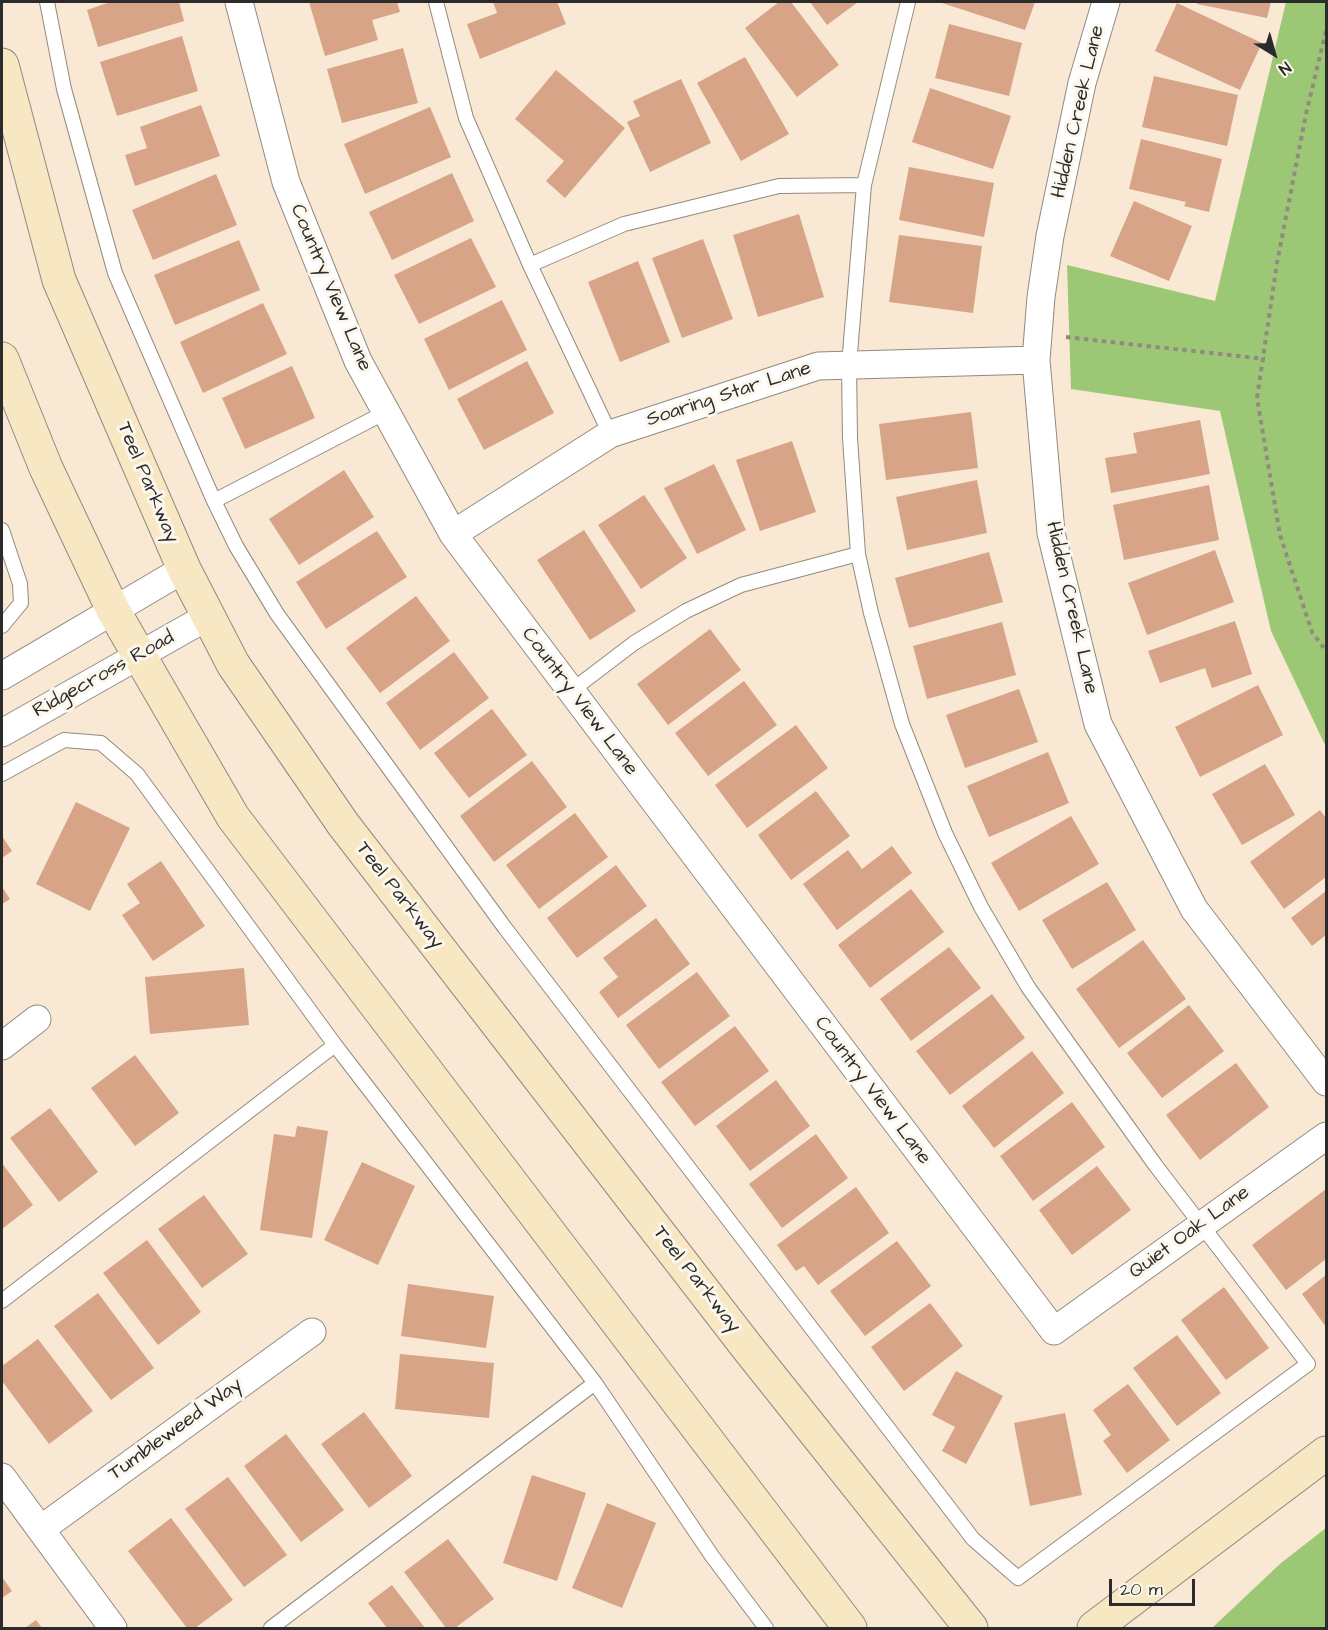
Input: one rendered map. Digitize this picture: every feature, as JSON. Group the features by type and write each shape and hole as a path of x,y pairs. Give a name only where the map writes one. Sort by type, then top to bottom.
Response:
{"main road":[{"name":"Teel Parkway","path":"2,65 59,280 184,569 233,664 343,824 733,1328 971,1629"},
{"path":"2,359 46,468 113,610 233,817 850,1629"},
{"path":"1094,1629 1326,1453"}],"street":[{"name":"Country View Lane","path":"238,2 286,182 358,361 453,534 1054,1330"},
{"name":"Hidden Creek Lane","path":"1106,2 1082,83 1050,236 1036,360 1051,533 1098,724 1194,909 1326,1082"},
{"name":"Soaring Star Lane","path":"453,534 610,434 818,366 1036,360"},
{"path":"2,676 184,569"},
{"name":"Ridgecross Road","path":"2,733 207,617"},
{"path":"2,1046 37,1019"},
{"name":"Quiet Oak Lane","path":"1054,1330 1326,1136"},
{"name":"Tumbleweed Way","path":"41,1529 312,1332"},
{"path":"2,1477 113,1629"}],"lane":[{"path":"47,2 64,89 115,273 214,501 236,546 277,614 505,928 973,1539 1018,1578 1308,1364 1202,1226 1028,987 981,907 945,833 902,724 871,613 858,554 850,438 849,365 864,185 908,2"},
{"path":"436,2 465,118 530,265 610,434"},
{"path":"530,265 624,224 779,186 864,185"},
{"path":"214,501 386,412"},
{"path":"2,530 20,584 21,603 2,626"},
{"path":"571,691 634,643 695,607 741,585 858,554"},
{"path":"2,774 64,740 101,743 137,774 335,1045 595,1383 712,1556 766,1629"},
{"path":"2,1301 335,1045"},
{"path":"271,1629 595,1383"}],"path":[{"path":"1326,31 1305,114 1277,263 1265,359 1257,398 1280,535 1312,632 1326,651"},
{"path":"1036,360 1057,337 1265,359"}],"green space":[{"path":"1286,2 1326,2 1326,747 1271,631 1220,411 1071,389 1067,265 1215,301"},
{"path":"1326,1528 1326,1628 1212,1628 1281,1563"}],"building":[{"path":"110,2 179,2 184,21 98,47 87,10"},
{"path":"309,2 397,2 400,12 372,20 378,40 325,56"},
{"path":"493,2 557,2 566,24 480,59 467,24 497,13"},
{"path":"779,2 791,2 839,65 797,97 745,28"},
{"path":"810,2 858,2 827,25"},
{"path":"939,2 1035,2 1025,30"},
{"path":"1197,2 1271,2 1267,18 1197,4"},
{"path":"1177,3 1262,43 1240,90 1155,51"},
{"path":"949,24 1022,43 1009,96 935,78"},
{"path":"182,36 198,91 117,116 100,62"},
{"path":"403,48 418,103 342,123 327,69"},
{"path":"745,57 789,134 741,161 697,83"},
{"path":"556,70 625,128 565,198 546,181 564,161 515,119"},
{"path":"1154,76 1238,95 1227,146 1142,127"},
{"path":"681,79 711,143 650,172 627,122 640,116 633,101"},
{"path":"930,88 1011,116 993,169 912,142"},
{"path":"201,105 220,156 135,186 125,155 147,148 140,127"},
{"path":"430,107 451,157 365,194 344,144"},
{"path":"1141,139 1222,159 1209,212 1184,206 1186,202 1129,189"},
{"path":"909,167 994,183 984,237 899,220"},
{"path":"452,173 474,221 392,260 369,212"},
{"path":"216,174 237,225 153,260 132,210"},
{"path":"1134,201 1192,226 1169,281 1110,256"},
{"path":"799,214 824,297 758,317 733,235"},
{"path":"899,235 982,246 973,313 889,302"},
{"path":"471,238 496,287 419,324 394,275"},
{"path":"703,239 733,319 682,338 652,258"},
{"path":"239,240 260,290 175,325 154,275"},
{"path":"638,261 670,342 620,362 588,282"},
{"path":"502,300 527,350 449,390 424,339"},
{"path":"263,303 287,354 203,393 180,342"},
{"path":"527,361 554,413 484,450 457,399"},
{"path":"292,366 315,418 245,449 222,398"},
{"path":"971,412 978,468 886,480 879,424"},
{"path":"1200,420 1210,474 1111,493 1105,458 1137,453 1133,433"},
{"path":"792,441 816,512 760,531 736,460"},
{"path":"714,464 746,530 697,554 664,488"},
{"path":"344,470 374,517 299,565 269,519"},
{"path":"977,480 987,533 907,550 896,497"},
{"path":"1209,485 1219,540 1124,560 1113,505"},
{"path":"644,495 687,558 641,589 598,525"},
{"path":"584,530 636,611 590,640 537,560"},
{"path":"377,531 407,577 326,629 296,582"},
{"path":"1215,550 1234,602 1147,635 1128,583"},
{"path":"989,552 1003,602 909,628 895,578"},
{"path":"416,596 450,641 380,693 346,648"},
{"path":"1235,621 1252,674 1212,688 1205,668 1160,683 1148,651"},
{"path":"1002,622 1016,675 927,699 913,646"},
{"path":"710,629 741,670 668,725 637,684"},
{"path":"454,652 489,698 420,750 386,703"},
{"path":"744,681 777,725 708,776 675,733"},
{"path":"1258,685 1283,735 1200,777 1175,727"},
{"path":"1019,689 1038,742 965,768 946,715"},
{"path":"492,709 527,755 469,798 434,753"},
{"path":"796,725 828,768 747,828 715,785"},
{"path":"1048,752 1069,803 989,837 967,786"},
{"path":"532,761 567,807 494,862 460,816"},
{"path":"1265,764 1295,815 1242,845 1212,794"},
{"path":"816,791 850,836 791,880 758,835"},
{"path":"76,802 130,828 90,911 36,884"},
{"path":"1320,810 1326,818 1326,877 1284,909 1250,862"},
{"path":"575,813 608,857 539,909 506,865"},
{"path":"1071,816 1099,864 1019,911 991,863"},
{"path":"2,836 12,851 2,858"},
{"path":"892,846 912,873 837,930 803,884 848,850 862,869"},
{"path":"161,861 205,926 153,961 122,915 140,903 127,884"},
{"path":"616,865 647,906 577,958 547,918"},
{"path":"1107,882 1136,930 1072,969 1042,920"},
{"path":"2,887 10,899 2,904"},
{"path":"911,889 944,932 870,988 838,945"},
{"path":"1326,891 1326,935 1312,946 1291,918"},
{"path":"656,918 690,964 618,1018 599,992 618,977 603,958"},
{"path":"1143,940 1186,999 1119,1048 1076,989"},
{"path":"949,947 981,988 911,1041 880,999"},
{"path":"244,968 249,1025 150,1034 145,977"},
{"path":"697,972 730,1016 659,1069 626,1025"},
{"path":"992,994 1025,1038 950,1095 916,1051"},
{"path":"1189,1005 1224,1051 1162,1098 1127,1053"},
{"path":"735,1026 769,1071 695,1126 661,1082"},
{"path":"1032,1051 1064,1093 994,1148 962,1106"},
{"path":"135,1055 179,1113 135,1146 91,1088"},
{"path":"1236,1063 1269,1107 1200,1160 1166,1115"},
{"path":"776,1080 810,1126 750,1171 716,1126"},
{"path":"1072,1102 1105,1147 1033,1201 1000,1156"},
{"path":"50,1108 98,1172 59,1202 10,1138"},
{"path":"297,1126 328,1131 312,1238 260,1230 274,1134 295,1137"},
{"path":"816,1134 848,1178 782,1228 749,1184"},
{"path":"362,1162 415,1186 378,1265 324,1240"},
{"path":"2,1163 33,1205 2,1229"},
{"path":"1097,1166 1131,1210 1072,1255 1039,1210"},
{"path":"856,1187 889,1233 818,1285 804,1266 796,1271 777,1245"},
{"path":"1326,1189 1326,1259 1286,1290 1252,1245"},
{"path":"204,1195 248,1254 202,1288 158,1229"},
{"path":"147,1240 201,1312 158,1345 103,1273"},
{"path":"897,1241 931,1286 865,1336 830,1291"},
{"path":"1326,1275 1326,1327 1302,1294"},
{"path":"408,1284 494,1296 486,1348 401,1336"},
{"path":"1224,1287 1269,1348 1226,1380 1181,1320"},
{"path":"98,1293 154,1368 111,1400 54,1326"},
{"path":"930,1303 963,1346 904,1391 871,1347"},
{"path":"1177,1335 1221,1393 1177,1426 1133,1368"},
{"path":"38,1339 93,1411 49,1444 2,1381 2,1366"},
{"path":"400,1354 494,1363 489,1418 395,1409"},
{"path":"956,1371 1003,1396 966,1464 942,1451 955,1427 932,1415"},
{"path":"1128,1384 1170,1440 1127,1473 1103,1441 1111,1435 1093,1410"},
{"path":"364,1412 412,1476 369,1508 321,1444"},
{"path":"1065,1413 1082,1495 1030,1506 1014,1423"},
{"path":"286,1434 344,1510 301,1542 244,1466"},
{"path":"532,1475 586,1493 557,1581 503,1563"},
{"path":"228,1477 287,1555 244,1587 185,1509"},
{"path":"607,1503 656,1523 622,1608 572,1588"},
{"path":"171,1518 233,1600 195,1628 187,1628 128,1551"},
{"path":"448,1539 494,1599 455,1628 446,1628 404,1572"},
{"path":"2,1577 12,1591 2,1598"},
{"path":"392,1585 425,1628 387,1628 368,1603"},
{"path":"36,1620 42,1628 25,1628"}]}
